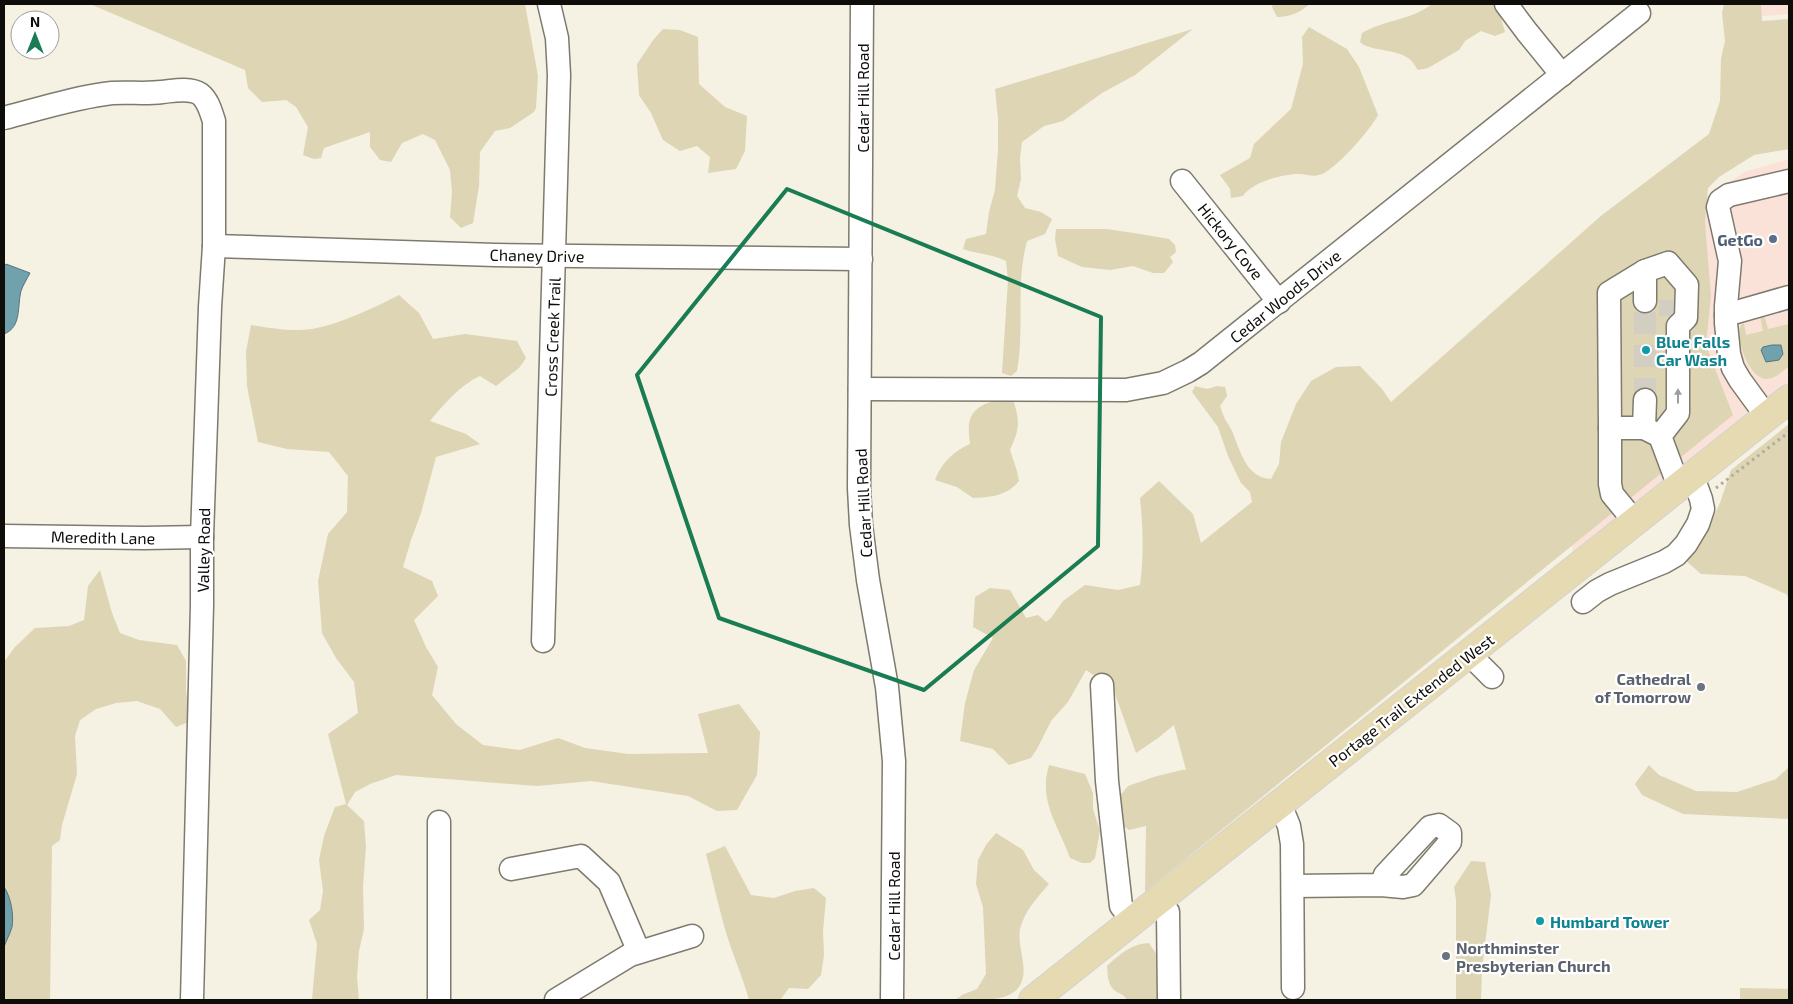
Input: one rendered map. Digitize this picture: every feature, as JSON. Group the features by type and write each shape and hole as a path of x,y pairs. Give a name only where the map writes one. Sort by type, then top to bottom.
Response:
{"main road":[{"name":"Portage Trail Extended West","path":"1032,1000 1789,400"}],"street":[{"name":"Cross Creek Trail","path":"543,641 555,255 558,68 557,38 549,4"},
{"name":"Cedar Hill Road","path":"862,4 859,488 868,588 887,687 894,761 892,1000"},
{"path":"1506,4 1562,75"},
{"name":"Cedar Woods Drive","path":"860,389 1126,390 1150,386 1175,378 1200,363 1279,302 1639,13"},
{"name":"Valley Road","path":"4,118 78,99 112,94 187,91 200,95 212,115 215,133 214,246 202,537 192,1000"},
{"name":"Hickory Cove","path":"1182,181 1279,302"},
{"path":"1768,417 1751,397 1733,368 1726,315 1730,261 1718,206 1720,201 1730,195 1789,181"},
{"name":"Chaney Drive","path":"214,246 468,254 861,259"},
{"path":"1610,428 1652,432 1678,413 1675,302 1668,263 1645,271 1610,294 1610,428 1610,484 1612,494 1635,522"},
{"path":"1645,271 1646,301"},
{"path":"1726,315 1789,297"},
{"path":"1583,602 1610,584 1664,562 1676,555 1686,544 1698,524 1703,509 1701,499 1686,482 1652,432 1645,400"},
{"name":"Meredith Lane","path":"4,536 202,537"},
{"path":"1469,654 1492,677"},
{"path":"1102,685 1108,781 1121,906 1133,921"},
{"path":"1280,804 1292,844 1293,988"},
{"path":"439,822 439,1000"},
{"path":"511,869 581,856 610,882 639,952"},
{"path":"1293,886 1381,885"},
{"path":"1158,901 1168,912 1169,1000"},
{"path":"556,1000 630,955 692,936"}],"highlighted area":[{"path":"787,189 1101,317 1098,546 924,690 719,618 637,375"}],"shaded area":[{"path":"90,4 525,4 538,76 536,108 534,112 510,128 495,131 480,152 479,186 473,223 461,228 450,217 452,192 450,170 435,140 423,134 402,143 391,162 380,160 370,147 370,132 324,148 321,158 314,159 303,155 308,127 296,107 286,100 262,102 248,88 245,70"},
{"path":"1273,4 1310,4 1295,13 1277,17 1272,7"},
{"path":"1432,4 1497,4 1505,32 1495,36 1481,31 1465,41 1459,50 1428,68 1418,70 1411,60 1403,55 1370,47 1360,42 1362,33 1379,25 1407,17"},
{"path":"1724,4 1761,4 1762,21 1789,19 1789,149 1754,155 1719,177 1708,188 1705,222 1711,296 1706,345 1733,415 1145,892 1146,826 1129,830 1122,825 1114,803 1128,786 1157,776 1186,770 1174,725 1136,753 1113,688 1086,670 1068,702 1051,721 1031,758 1009,765 993,749 960,741 965,703 974,670 993,638 973,627 975,597 990,588 1010,590 1026,618 1038,615 1046,622 1063,601 1085,585 1118,590 1140,585 1143,541 1140,498 1159,481 1193,514 1201,543 1252,502 1250,492 1241,483 1228,456 1218,427 1192,392 1195,386 1207,389 1217,386 1225,387 1227,396 1220,406 1245,462 1255,474 1271,479 1279,464 1281,442 1296,404 1311,381 1336,367 1360,366 1382,389 1391,402 1602,215 1709,134 1720,101 1721,59 1725,41 1722,13"},
{"path":"1761,4 1789,4 1789,14 1761,16"},
{"path":"1309,27 1347,49 1359,67 1378,115 1352,149 1326,172 1317,176 1299,174 1277,177 1260,183 1247,191 1243,196 1231,198 1230,189 1220,175 1250,158 1254,144 1291,109 1303,64 1302,37"},
{"path":"663,29 680,30 698,37 699,84 725,107 747,116 745,151 736,169 708,173 710,157 697,146 680,151 663,140 651,113 639,95 637,64"},
{"path":"1193,29 1135,75 1102,93 1063,121 1044,126 1022,142 1020,158 1021,179 1017,196 1025,208 1041,212 1052,219 1045,234 1027,241 1021,273 1020,339 1017,371 1011,376 1002,373 1008,280 1006,261 963,249 966,239 986,234 995,190 998,119 995,89"},
{"path":"1789,159 1789,400 1573,572 1565,248 1597,220 1712,195 1744,172"},
{"path":"1056,229 1107,229 1169,239 1175,245 1176,252 1170,257 1173,262 1164,273 1153,273 1133,266 1110,270 1082,267 1058,256 1055,239"},
{"path":"399,295 419,313 433,339 465,334 517,341 526,358 519,368 496,386 480,376 466,384 430,421 466,434 480,444 436,457 421,513 403,567 432,581 438,596 414,620 426,647 438,667 432,695 456,724 483,745 520,750 558,738 585,748 628,754 708,753 698,714 739,704 760,732 757,775 737,810 717,811 688,796 591,781 537,786 396,775 370,784 355,792 347,805 364,821 366,847 363,886 364,929 359,951 357,977 359,1000 312,1000 317,944 309,920 320,910 323,891 319,860 324,836 335,807 346,804 328,734 358,713 354,682 336,658 322,633 318,581 328,534 347,512 348,476 329,452 287,449 258,442 247,386 246,352 251,325 289,330 312,329 346,319"},
{"path":"1760,316 1765,318 1768,329 1789,324 1789,366 1778,375 1768,379 1759,376 1753,371 1741,347 1741,325 1744,323 1746,335 1763,331"},
{"path":"1013,399 1018,425 1010,450 1019,481 1004,493 973,498 957,487 935,480 949,458 970,444 969,422 976,410 991,402"},
{"path":"1789,424 1789,598 1786,594 1745,576 1701,574 1685,560 1709,527 1720,503 1731,470"},
{"path":"100,570 112,613 120,633 139,640 177,645 186,661 186,691 191,721 176,727 160,709 137,701 116,703 96,709 80,720 75,736 77,774 62,825 60,840 52,846 50,1000 4,1000 4,662 15,647 35,628 69,626 84,620 88,586"},
{"path":"1049,765 1085,774 1093,793 1093,809 1100,831 1095,858 1090,863 1082,863 1070,858 1051,813 1046,791"},
{"path":"1649,765 1659,775 1696,791 1737,792 1776,779 1789,767 1789,819 1683,814 1642,795 1635,784"},
{"path":"996,833 1023,850 1034,870 1049,884 1028,910 1020,929 1019,937 1023,976 1020,986 1013,993 1004,997 980,1000 955,1000 977,989 986,974 983,907 976,884 978,860 986,845"},
{"path":"725,846 751,895 774,898 795,891 814,888 826,898 823,931 824,955 821,975 808,989 789,988 782,1000 749,1000 726,932 706,854"},
{"path":"1471,861 1485,862 1491,895 1482,969 1481,1000 1456,1000 1456,900 1454,887"},
{"path":"1149,943 1159,958 1161,1000 1127,1000 1114,990 1110,984 1107,966 1131,948"},
{"path":"1740,988 1789,989 1789,1000 1740,1000"}],"water":[{"path":"6,264 30,273 21,291 18,316 14,326 4,334 4,267"},
{"path":"1781,345 1783,354 1779,360 1766,362 1761,350 1763,347"},
{"path":"4,887 10,901 13,917 12,927 4,947"}],"tunnel":[{"path":"1670,300 1670,316"},
{"path":"1645,301 1645,400"}],"place":[{"name":"GetGo","path":"1773,239"},
{"name":"Blue Falls Car Wash","path":"1646,350"},
{"name":"Cathedral of Tomorrow","path":"1701,687"},
{"name":"Humbard Tower","path":"1540,921"},
{"name":"Northminster Presbyterian Church","path":"1446,956"}]}
